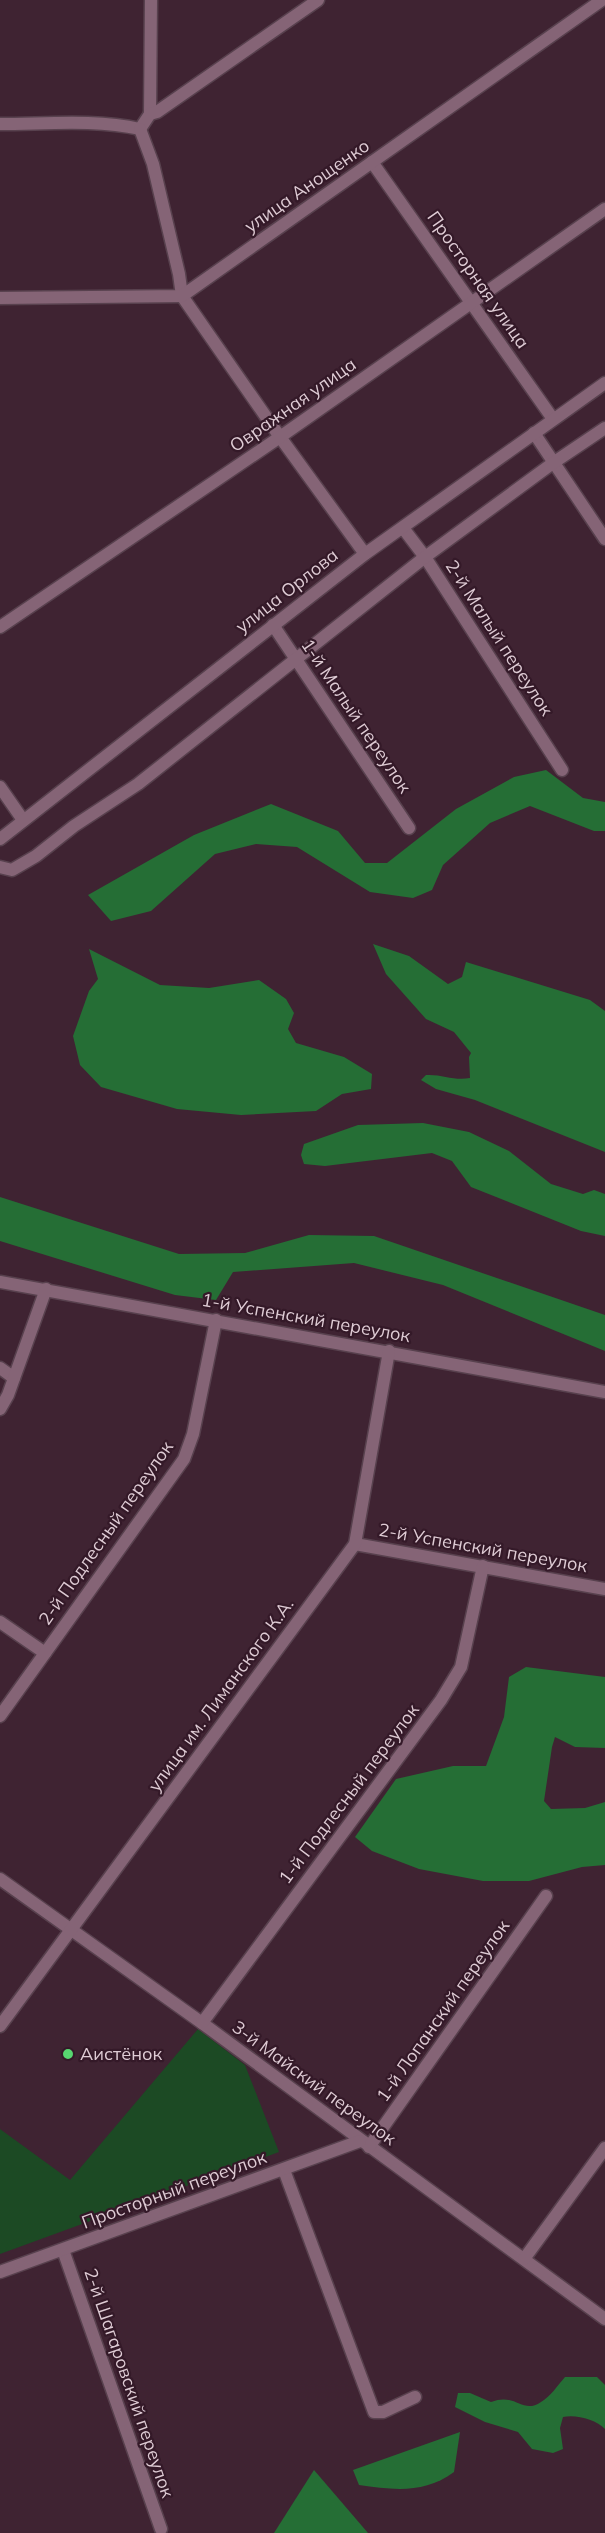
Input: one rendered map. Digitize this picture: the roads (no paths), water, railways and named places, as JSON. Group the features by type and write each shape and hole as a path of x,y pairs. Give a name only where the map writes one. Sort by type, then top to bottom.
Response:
{"street":[{"path":"140,129 150,114 151,0"},
{"path":"150,114 157,112 318,0"},
{"path":"602,0 605,4"},
{"name":"улица Анощенко","path":"182,296 602,0"},
{"path":"0,124 121,125 140,129"},
{"path":"140,129 153,164 182,296 280,437 366,554"},
{"name":"Просторная улица","path":"372,162 553,419"},
{"name":"Овражная улица","path":"0,627 280,437 605,209"},
{"path":"0,298 182,296"},
{"name":"улица Орлова","path":"0,839 366,554 605,383"},
{"path":"0,867 12,870 36,856 74,826 138,784 425,556 605,428"},
{"path":"534,433 605,539"},
{"name":"2-й Малый переулок","path":"403,528 425,556 562,770"},
{"name":"1-й Малый переулок","path":"273,625 409,828"},
{"path":"0,787 23,820"},
{"name":"1-й Успенский переулок","path":"0,1282 605,1392"},
{"path":"0,1409 14,1378 46,1289"},
{"name":"2-й Подлесный переулок","path":"0,1716 184,1459 192,1434 216,1320"},
{"name":"улица им. Лиманского К.А.","path":"0,2026 355,1544 389,1351"},
{"path":"0,1368 14,1378"},
{"name":"2-й Успенский переулок","path":"355,1544 605,1589"},
{"name":"1-й Подлесный переулок","path":"202,2023 441,1700 461,1667 483,1566"},
{"path":"0,1622 45,1653"},
{"name":"3-й Майский переулок","path":"0,1879 202,2023 605,2319"},
{"name":"1-й Лопанский переулок","path":"365,2144 546,1896"},
{"name":"Просторный переулок","path":"0,2272 284,2170 365,2144"},
{"path":"524,2259 605,2148"},
{"path":"284,2170 374,2412 383,2412 415,2397"},
{"name":"2-й Шагаровский переулок","path":"63,2250 161,2529"}],"place":[{"name":"Аистёнок","path":"68,2054"}]}
